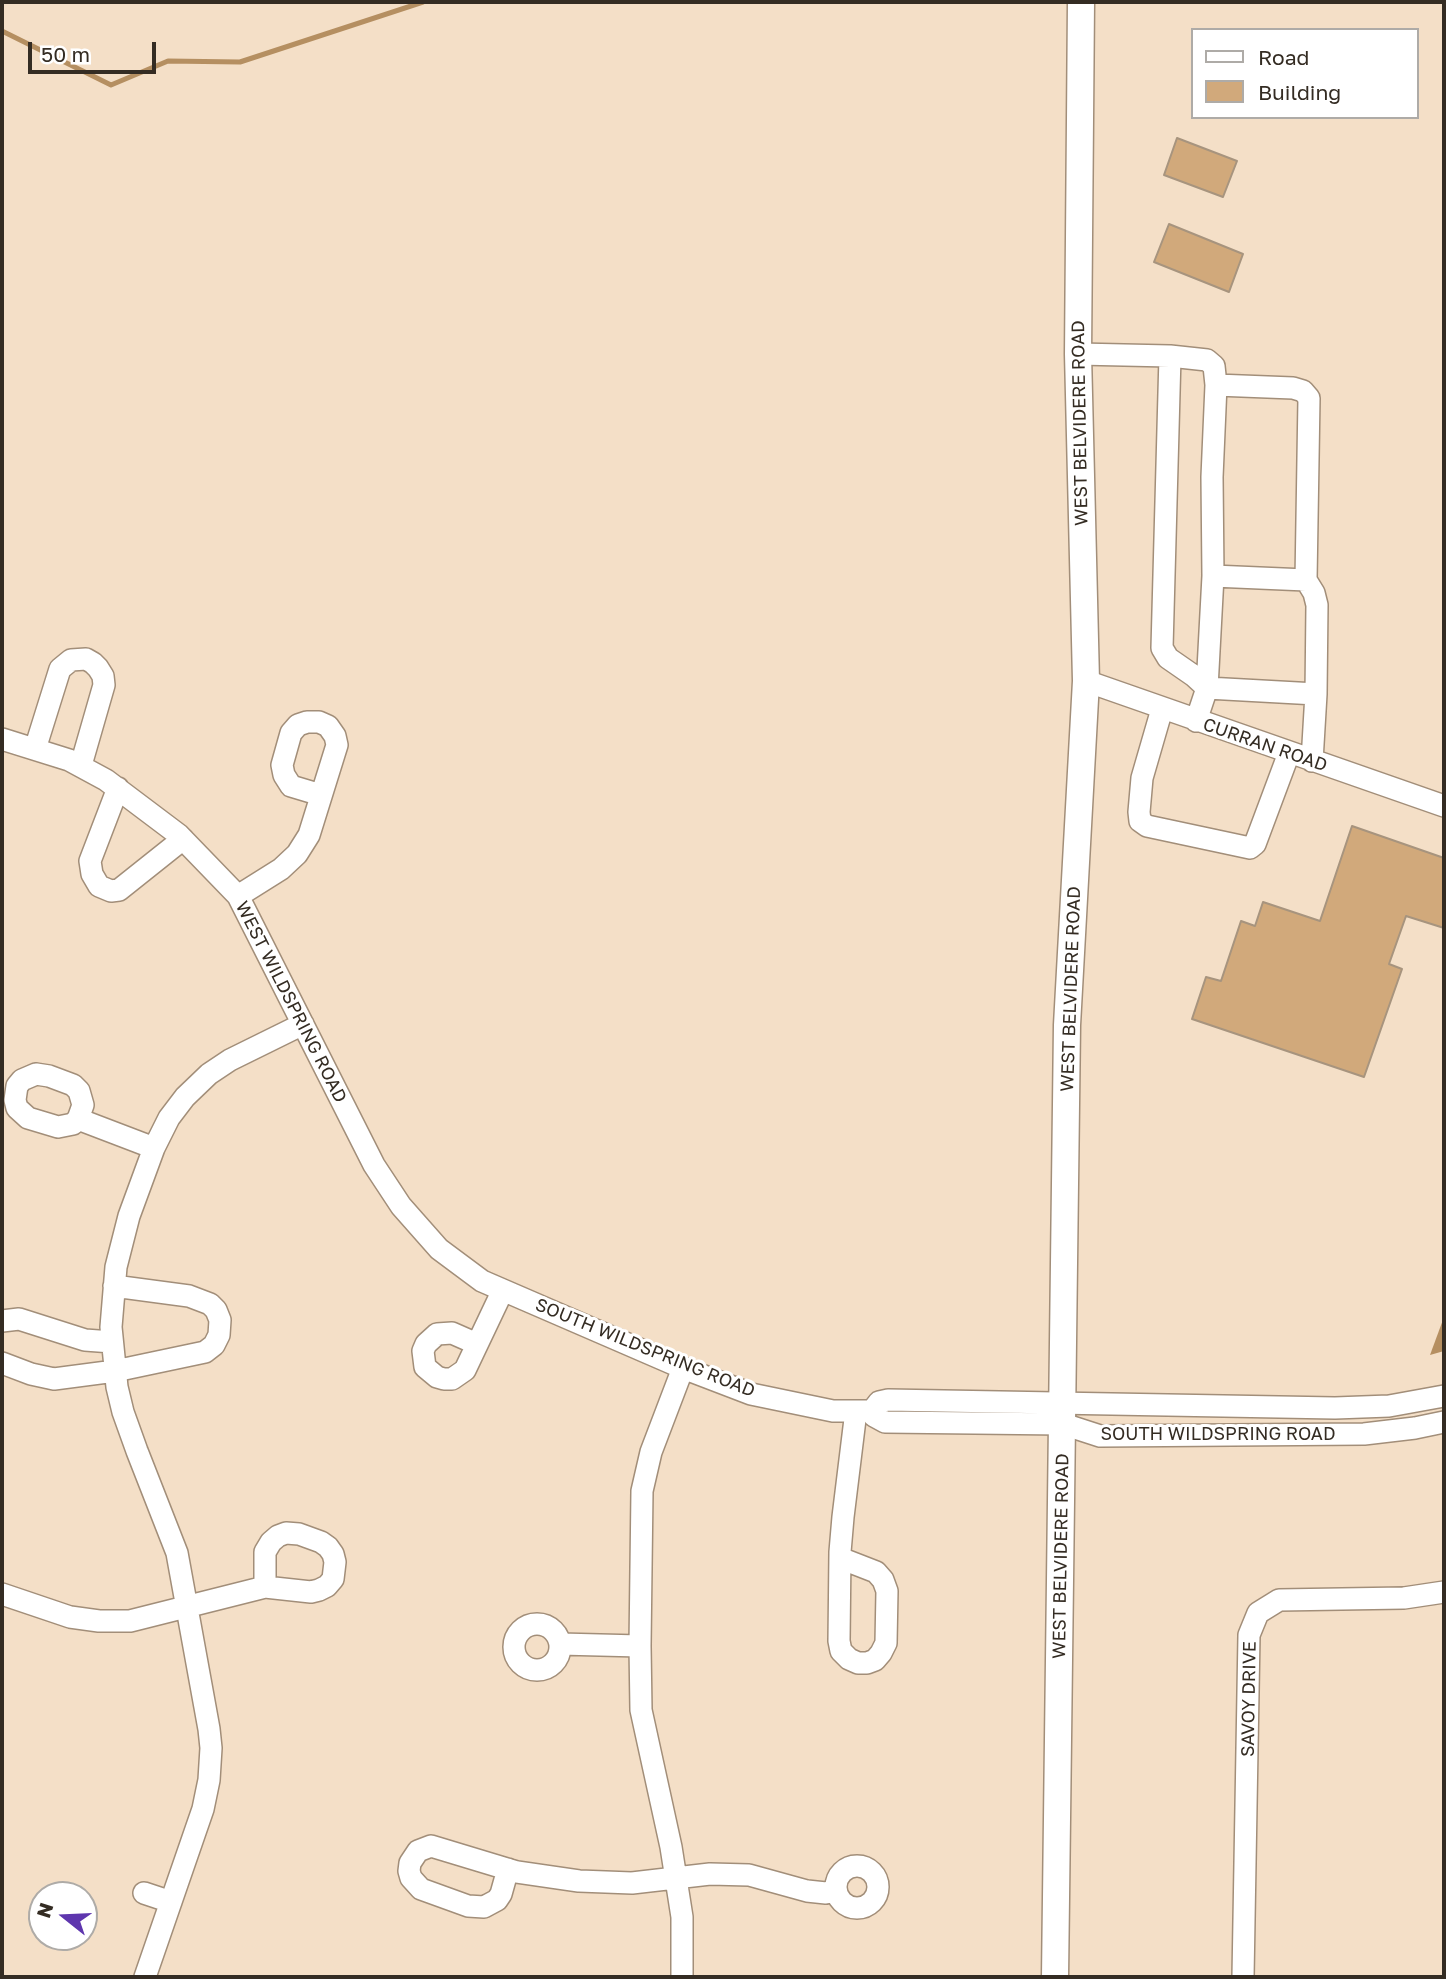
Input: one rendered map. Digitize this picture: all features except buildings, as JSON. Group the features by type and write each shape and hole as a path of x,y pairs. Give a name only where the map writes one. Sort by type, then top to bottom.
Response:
{"main road":[{"name":"WEST BELVIDERE ROAD","path":"1055,1977 1067,1026 1086,681 1078,354 1081,2"}],"street":[{"path":"1078,354 1170,356 1208,360 1214,366 1213,576 1207,688 1196,721"},
{"path":"1170,356 1162,648 1178,667 1207,688 1317,694"},
{"path":"1216,385 1293,388 1303,391 1309,398 1306,580 1317,605 1317,694 1312,761"},
{"path":"1213,576 1306,580"},
{"path":"35,749 60,669 71,660 89,661 102,673 104,685 81,765"},
{"name":"CURRAN ROAD","path":"1086,681 1444,806"},
{"path":"1162,709 1142,778 1139,812 1140,821 1147,826 1250,848 1255,844 1289,753"},
{"name":"WEST WILDSPRING ROAD","path":"2,739 81,765 118,788 183,839 238,896 374,1165 401,1206 439,1249 482,1281 503,1290"},
{"path":"118,788 90,861 92,874 99,886 111,891 119,890 183,839"},
{"path":"238,896 281,869 297,854 309,835 321,795"},
{"path":"145,1977 202,1809 209,1780 211,1748 177,1553 128,1425 117,1387 111,1327 116,1267 129,1216 154,1148 169,1118 185,1097 209,1073 230,1060 303,1024"},
{"path":"78,1119 154,1148"},
{"path":"2,1363 54,1379 115,1371 205,1352 214,1345 220,1325 216,1310 206,1301 114,1286"},
{"path":"477,1344 503,1290"},
{"name":"SOUTH WILDSPRING ROAD","path":"503,1290 682,1368 751,1394 833,1411 864,1411 886,1422 1063,1413 1396,1405 1444,1396"},
{"path":"2,1321 19,1319 85,1340 112,1342"},
{"path":"682,1368 651,1452 642,1492 640,1646 641,1710 671,1847 682,1917 682,1977"},
{"path":"1347,1407 1348,1434"},
{"path":"840,1558 876,1572 887,1591 886,1643 875,1660 867,1663 849,1659 841,1651 839,1641 840,1558 846,1483 864,1411"},
{"name":"SOUTH WILDSPRING ROAD","path":"1063,1413 1100,1436 1348,1434 1396,1431 1444,1422"},
{"path":"2,1594 70,1616 99,1621 130,1621 265,1587"},
{"name":"SAVOY DRIVE","path":"1243,1977 1249,1635 1258,1613 1279,1600 1404,1598 1444,1592"},
{"path":"560,1644 640,1646"},
{"path":"508,1869 579,1881 632,1883 710,1874 749,1875 807,1891 826,1893 836,1890"},
{"path":"145,1893 171,1902"}],"shaded area":[{"path":"1444,1317 1444,1351 1430,1355"}],"waterway":[{"path":"2,31 111,85 168,61 240,62 423,2"}]}
